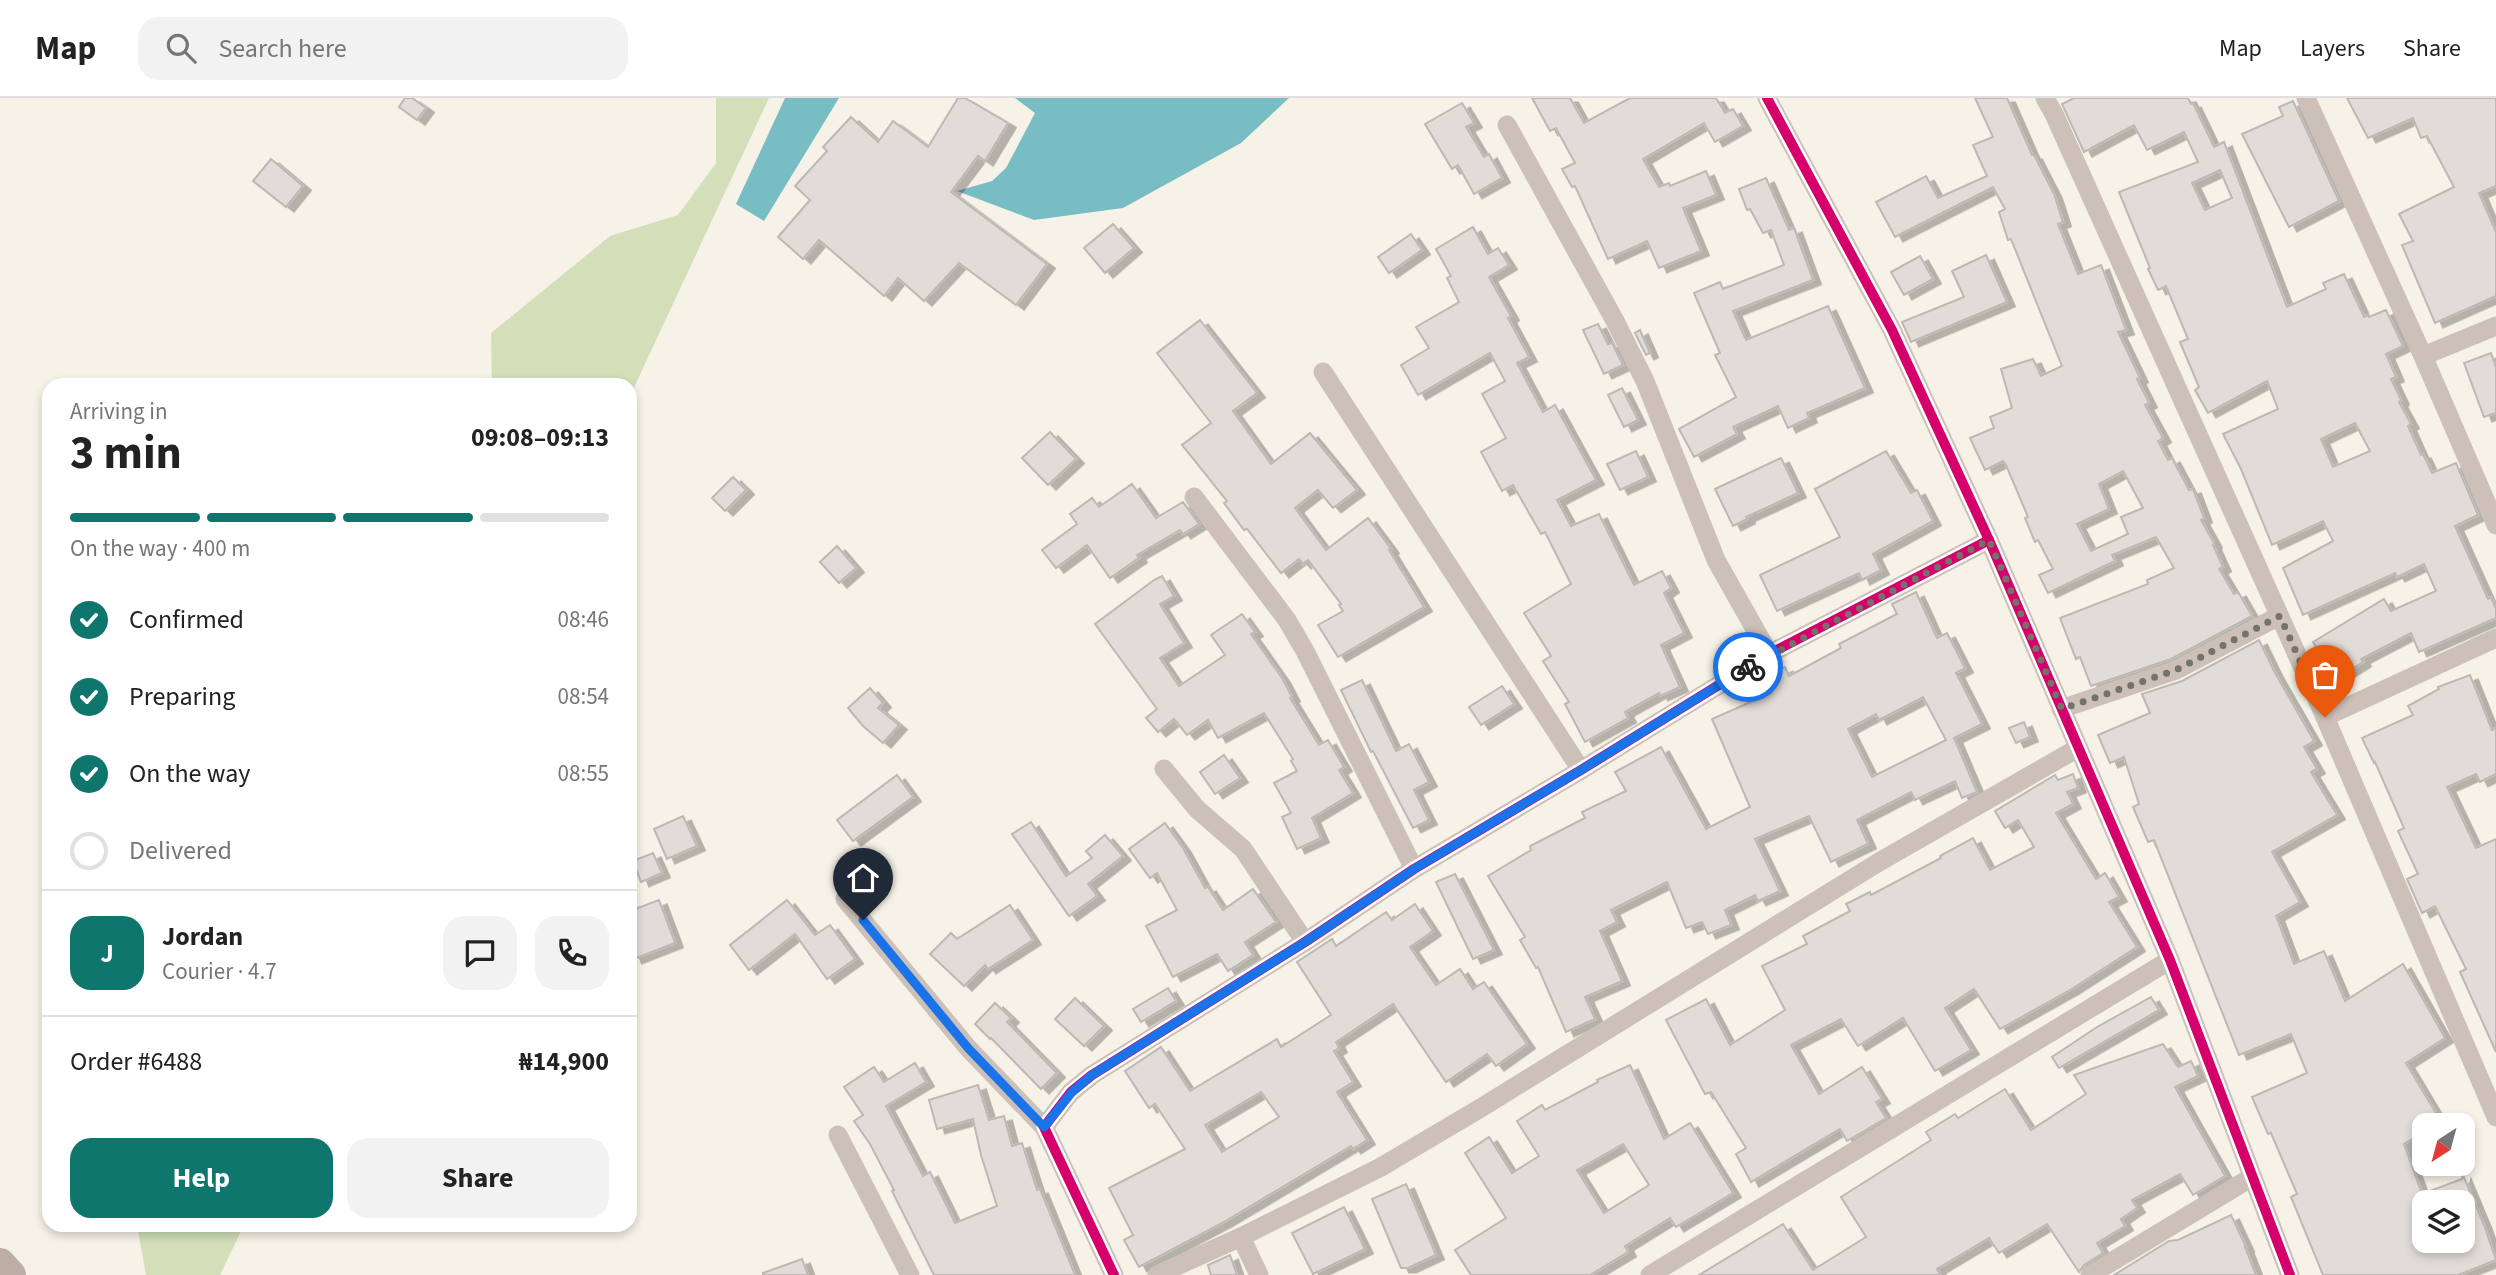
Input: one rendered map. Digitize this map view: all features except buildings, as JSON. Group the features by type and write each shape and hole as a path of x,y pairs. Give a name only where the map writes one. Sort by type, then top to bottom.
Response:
{"main road":[{"path":"0,1263 11,1275"}],"street":[{"path":"1767,98 1892,330 1989,540 2136,876 2290,1275"},
{"path":"2045,98 2325,717 2496,1117"},
{"path":"2306,98 2496,525"},
{"path":"1507,125 1614,319 1645,382 1716,560 1769,654"},
{"path":"2423,356 2496,326"},
{"path":"1324,372 1581,770"},
{"path":"1194,497 1287,621 1305,651 1414,869"},
{"path":"1044,1127 1072,1092 1092,1075 1305,942 1414,869 1769,654 1989,540"},
{"path":"2062,709 2176,670 2280,616"},
{"path":"2325,717 2496,638"},
{"path":"1157,1275 1241,1237 1403,1154 1879,862 2078,748"},
{"path":"1164,769 1197,809 1243,849 1305,942"},
{"path":"845,899 968,1048 1044,1127 1114,1275"},
{"path":"1650,1275 2170,960"},
{"path":"838,1135 910,1275"},
{"path":"2090,1275 2252,1177"},
{"path":"1241,1237 1259,1275"}],"green space":[{"path":"716,98 769,98 637,381 637,378 492,378 491,333 610,236 678,215 716,163"},
{"path":"138,1232 241,1232 220,1275 146,1275"}],"water":[{"path":"785,98 839,98 764,221 736,204"},
{"path":"1015,98 1289,98 1241,143 1123,208 1034,220 957,191 992,181 1006,168 1035,113"}],"cycle path":[{"path":"1767,98 1892,330 1989,540 2170,960 2290,1275"},
{"path":"1114,1275 1044,1127 1071,1092 1092,1075 1305,942 1414,869 1769,654 1989,540"}],"way so far":[{"path":"1748,667 1989,540 2062,709 2176,670 2280,616 2325,717"}],"route":[{"path":"863,920 968,1048 1044,1127 1072,1092 1092,1075 1305,942 1414,869 1748,667"}]}
